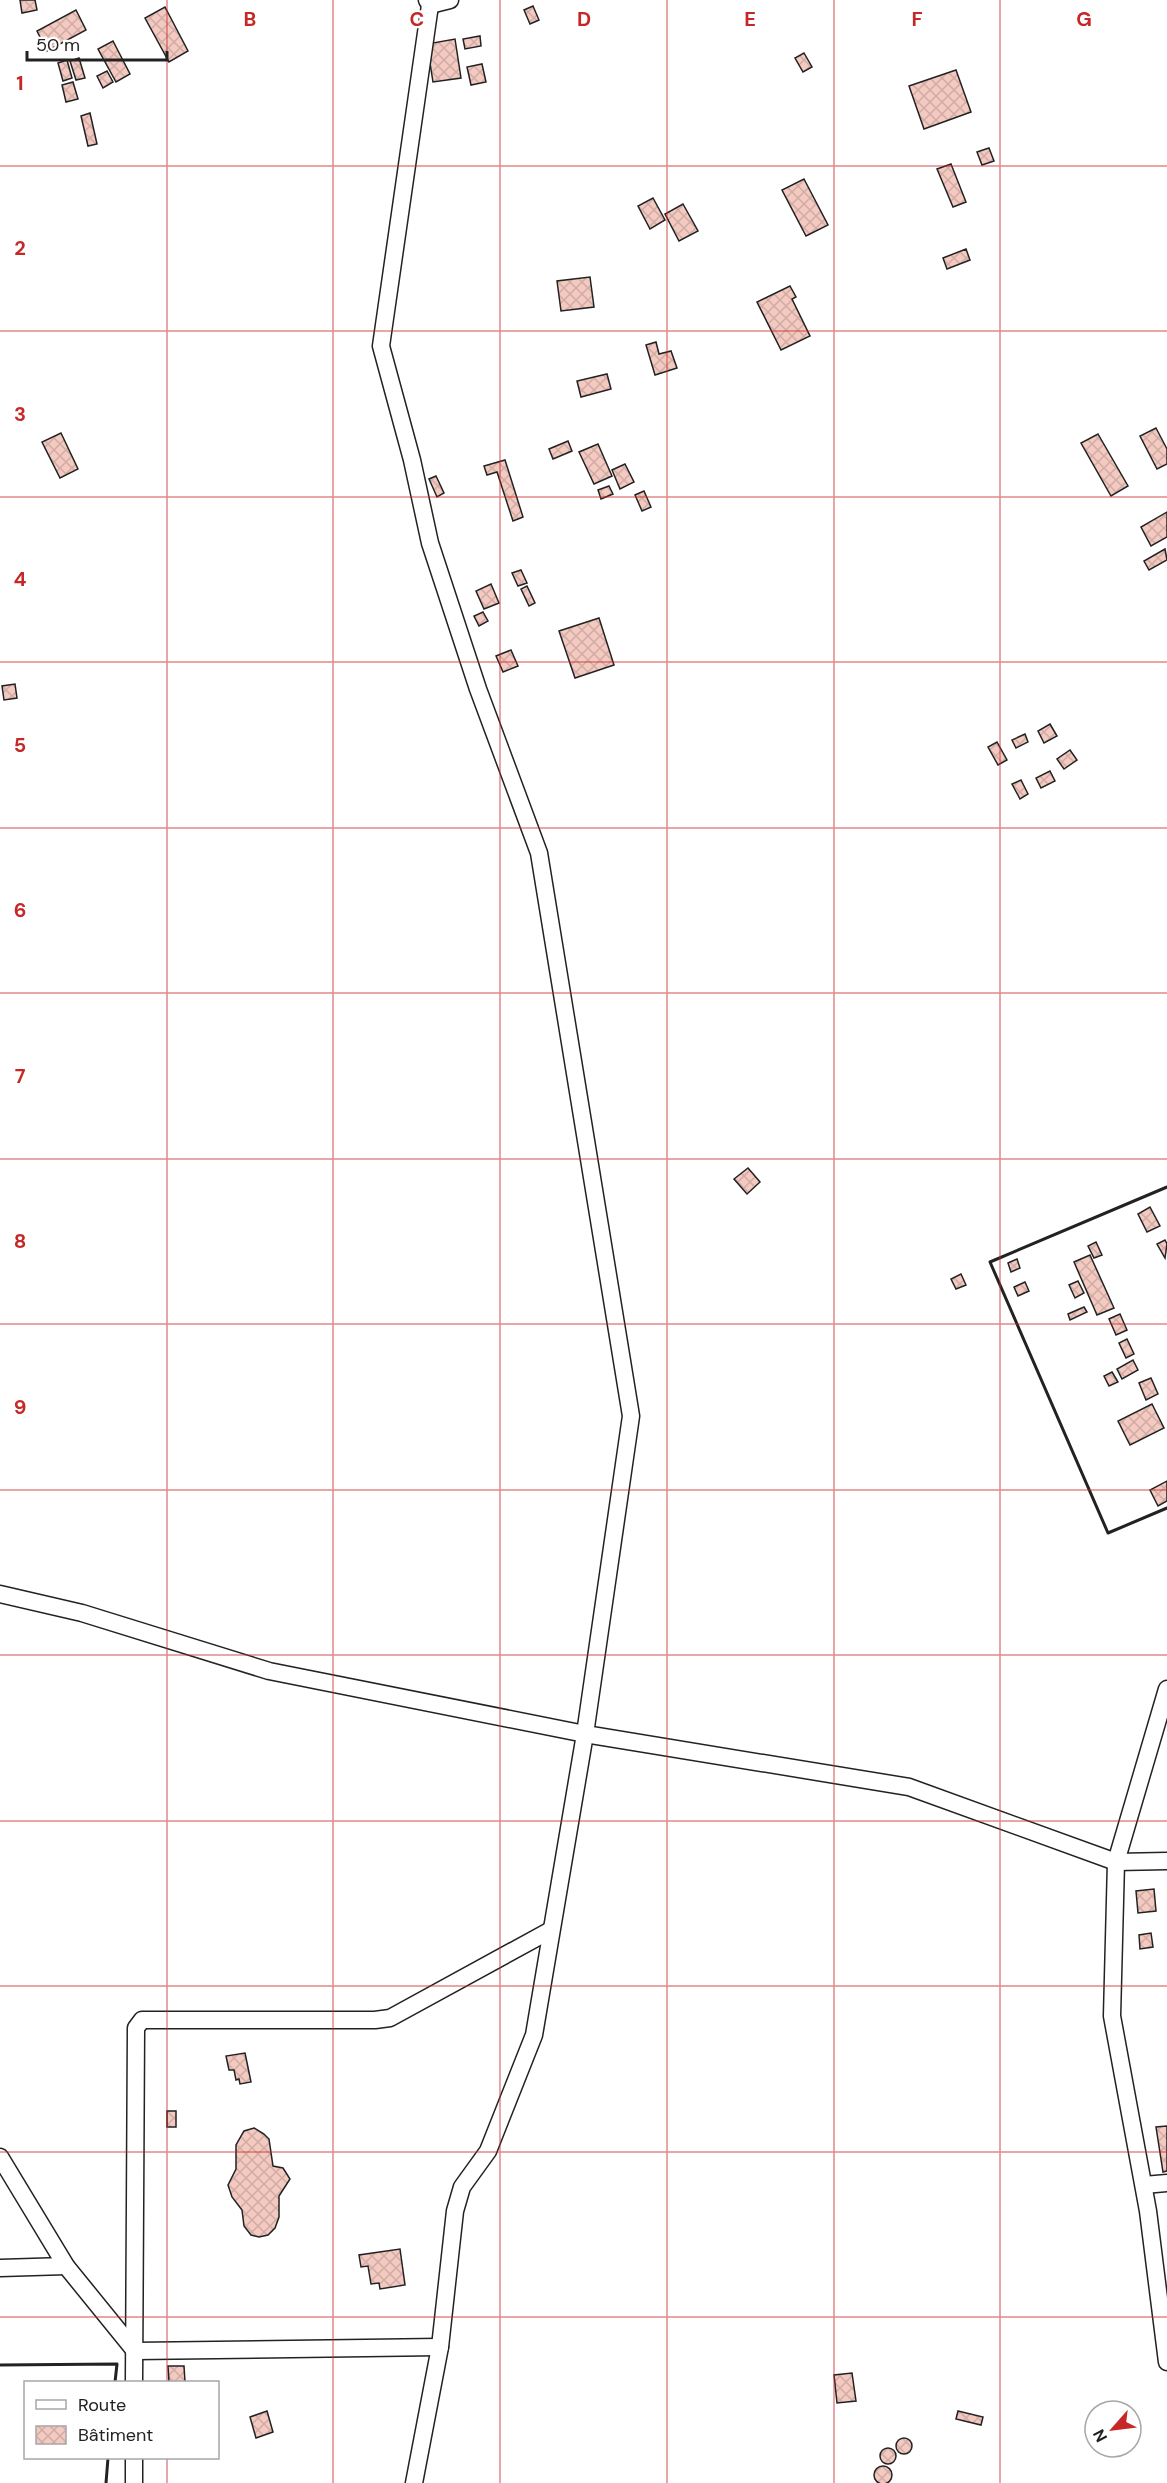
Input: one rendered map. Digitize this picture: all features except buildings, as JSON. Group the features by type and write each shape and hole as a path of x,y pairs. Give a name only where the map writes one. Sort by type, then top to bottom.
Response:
{"street":[{"path":"414,2483 440,2347 455,2211 462,2187 488,2151 534,2035 585,1734 631,1416 539,853 478,689 430,543 412,460 381,346 429,3 450,0"},
{"path":"0,1594 82,1613 269,1671 585,1734 909,1787 1116,1862 1167,1861"},
{"path":"1167,1689 1116,1862 1112,2016 1144,2185 1167,2362"},
{"path":"134,2381 136,2028 142,2020 375,2020 390,2018 551,1930"},
{"path":"0,2157 66,2266 135,2351"},
{"path":"1144,2185 1167,2183"},
{"path":"0,2268 66,2266"},
{"path":"135,2351 440,2347"},
{"path":"134,2459 134,2483"}],"wall":[{"path":"1167,1187 990,1262 1108,1533 1167,1508"},
{"path":"0,2365 117,2364 115,2381"},
{"path":"106,2483 108,2459"}]}
